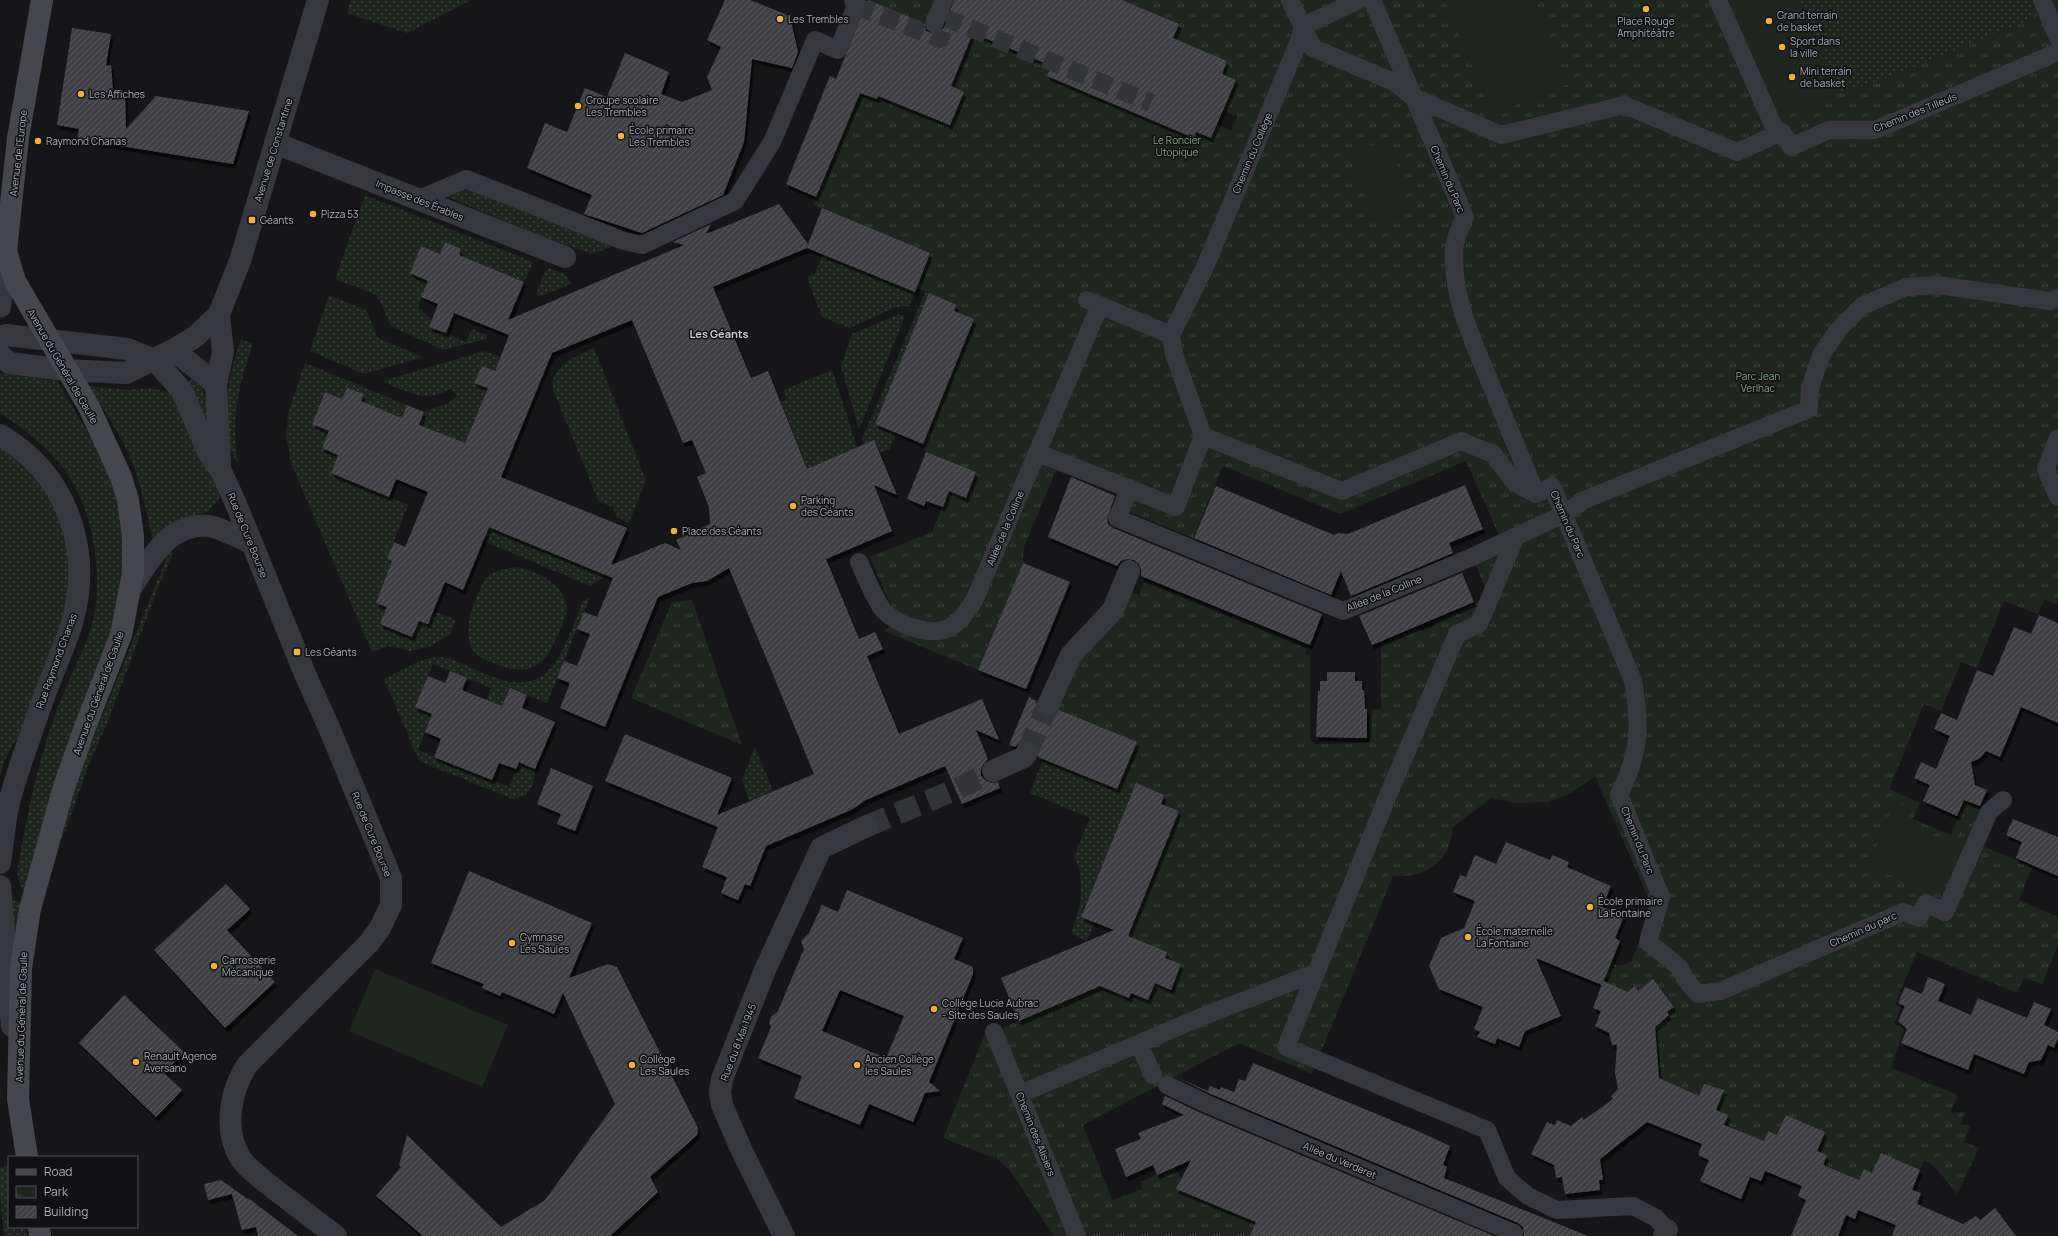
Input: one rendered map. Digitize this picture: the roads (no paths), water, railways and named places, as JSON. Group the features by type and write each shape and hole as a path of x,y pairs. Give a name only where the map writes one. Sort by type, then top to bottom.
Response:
{"main road":[{"name":"Avenue de l'Europe","path":"6,251 18,138 42,0"},
{"name":"Avenue du Général de Gaulle","path":"6,251 15,282 89,407 121,477 128,500 133,536 131,588 120,635 68,775 30,909 21,968 18,1099 27,1156"}],"street":[{"name":"Avenue de Constantine","path":"0,355 9,363 66,370 126,373 164,355 195,337 219,314 240,261 318,0"},
{"path":"419,199 466,179 624,241 642,245 734,201 772,142 815,40 838,50 856,6 853,0"},
{"path":"934,24 944,0"},
{"path":"1290,0 1313,48 1394,82 1413,97 1501,135 1624,105 1737,152 1777,134 1718,0"},
{"path":"1303,26 1359,0"},
{"name":"Chemin du Parc","path":"1372,0 1464,217 1454,250 1454,263 1457,288 1468,327 1536,494 1552,486 1633,681 1637,705 1637,749 1632,769 1619,795 1661,897 1648,942 1679,967 1686,980 1698,994"},
{"path":"2042,0 2058,38"},
{"name":"Chemin du Collège","path":"1171,335 1208,260 1299,41 1303,26"},
{"name":"Chemin des Tilleuls","path":"1777,134 1782,132 1790,147 1829,130 1873,130 2058,52"},
{"name":"Impasse des Érables","path":"275,143 565,257"},
{"name":"Avenue de l'Europe","path":"0,307 6,251"},
{"name":"Allée de la Colline","path":"1130,488 1117,518 1343,611 1472,557 1564,514 1584,500 1809,409 1810,388 1822,353 1839,329 1862,306 1906,287 1937,285 2050,301 2058,298"},
{"name":"Allée de la Colline","path":"859,562 883,611 898,621 915,628 935,632 949,628 963,617 974,601 1038,453 1093,303 1171,335"},
{"name":"Rue de Cure Bourse","path":"219,314 223,352 216,385 217,445 221,471"},
{"path":"0,337 6,335 127,349 164,355 200,371 216,385"},
{"path":"1038,453 1176,507 1203,436 1174,354 1171,335"},
{"name":"Rue de Cure Bourse","path":"164,355 182,391 208,452 221,471 236,504 391,878 391,905 380,928 369,943 248,1064 238,1078 233,1098 232,1130 235,1146 242,1160 261,1178 336,1236"},
{"name":"Rue Raymond Chanas","path":"0,435 17,445 36,461 50,478 61,497 77,545 79,575 77,600 71,624 48,684 8,808 0,864"},
{"path":"1203,436 1342,491 1461,441 1493,454 1515,483 1536,494"},
{"path":"2058,438 2046,469 2058,496"},
{"path":"208,526 236,504"},
{"path":"131,588 153,556 171,536 183,529 208,526 251,543"},
{"path":"1516,536 1479,624 1457,634 1315,973 1286,1047 1487,1130 1507,1178 1528,1196 1557,1210 1633,1206 1656,1218 1666,1233"},
{"path":"1048,705 1071,655 1113,610 1129,572"},
{"path":"993,771 1024,757 1027,752"},
{"name":"Chemin du parc","path":"1698,994 1721,991 1903,912 1919,918 1926,903 1945,912 1989,812 2003,800"},
{"name":"Rue du 8 Mai 1945","path":"784,1236 741,1149 722,1105 720,1092 722,1079 765,970 821,848 867,826"},
{"path":"0,886 18,1099"},
{"path":"1020,1094 1138,1044 1315,973"},
{"name":"Chemin des Alisiers","path":"994,1032 1077,1236"},
{"name":"Allée du Verderet","path":"1138,1044 1160,1080 1207,1104 1514,1233"}],"tunnel":[{"path":"856,6 940,39 948,19 1151,103"},
{"path":"1027,752 1048,705"},
{"path":"867,826 955,790 993,771"}],"place":[{"name":"Place Rouge Amphitéâtre","path":"1646,9"},
{"name":"Les Trembles","path":"780,19"},
{"name":"Grand terrain de basket","path":"1769,21"},
{"name":"Sport dans la ville","path":"1782,47"},
{"name":"Mini terrain de basket","path":"1792,77"},
{"name":"Les Affiches","path":"81,94"},
{"name":"Groupe scolaire Les Trembles","path":"578,106"},
{"name":"École primaire Les Trembles","path":"621,136"},
{"name":"Raymond Chanas","path":"38,141"},
{"name":"Pizza 53","path":"313,214"},
{"name":"Géants","path":"252,220"},
{"name":"Parking des Géants","path":"793,506"},
{"name":"Place des Géants","path":"674,531"},
{"name":"Les Géants","path":"297,652"},
{"name":"École primaire La Fontaine","path":"1590,907"},
{"name":"École maternelle La Fontaine","path":"1468,937"},
{"name":"Gymnase Les Saules","path":"512,943"},
{"name":"Carrosserie Mécanique","path":"214,966"},
{"name":"Collège Lucie Aubrac - Site des Saules","path":"934,1009"},
{"name":"Renault Agence Aversano","path":"136,1062"},
{"name":"Collège Les Saules","path":"632,1065"},
{"name":"Ancien Collège les Saules","path":"857,1065"}],"district":[{"name":"Les Géants","path":"719,333"}],"park label":[{"name":"Le Roncier Utopique","path":"1177,146"},
{"name":"Parc Jean Verlhac","path":"1758,382"}]}
